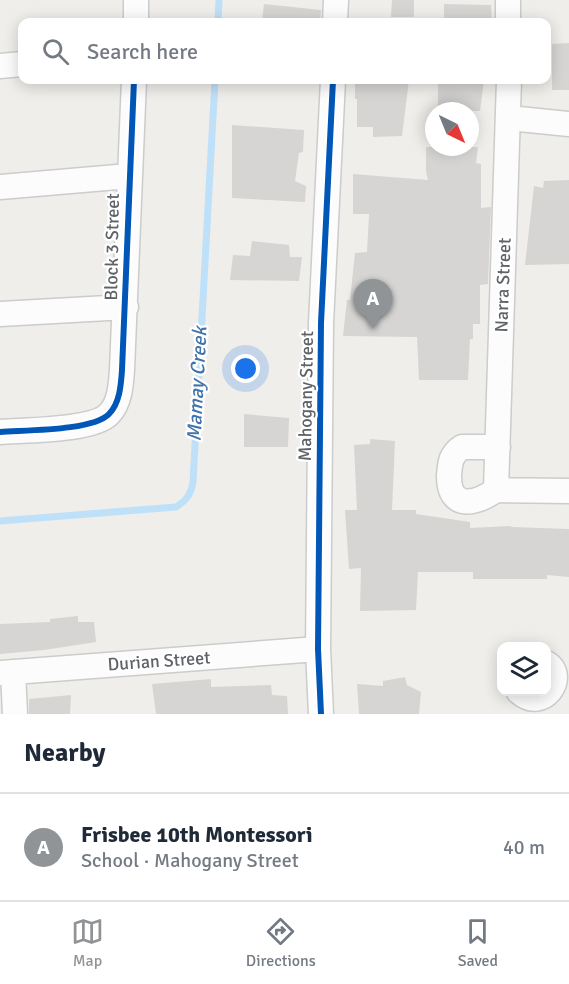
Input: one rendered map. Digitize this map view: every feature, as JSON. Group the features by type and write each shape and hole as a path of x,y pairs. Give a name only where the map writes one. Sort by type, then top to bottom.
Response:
{"street":[{"path":"136,0 136,18"},
{"path":"335,18 336,0"},
{"path":"508,0 508,18"},
{"path":"0,66 18,64"},
{"name":"Block 3 Street","path":"0,432 87,425 102,419 116,404 121,386 126,307 134,84"},
{"name":"Mahogany Street","path":"321,714 318,649 321,323 333,84"},
{"name":"Narra Street","path":"496,490 509,84"},
{"path":"509,118 569,124"},
{"path":"0,187 129,176"},
{"path":"0,314 126,307"},
{"path":"498,447 462,447 452,456 449,486 450,492 457,499 468,502 477,501 496,490 569,491"},
{"name":"Durian Street","path":"7,672 318,649"},
{"path":"7,672 15,714"},
{"path":"522,696 530,703 540,706 548,704 560,692 562,685 559,672"}],"building":[{"path":"392,0 414,0 414,17 391,17"},
{"path":"264,4 321,10 320,18 262,18"},
{"path":"444,4 491,5 492,18 444,18"},
{"path":"569,43 569,90 552,90 552,44"},
{"path":"355,84 408,84 402,136 373,137 373,127 357,127 357,99 355,99"},
{"path":"438,84 483,84 480,111 479,102 438,102"},
{"path":"232,125 304,130 303,152 299,153 295,181 306,186 305,202 232,198"},
{"path":"426,156 477,156 476,163 481,164 481,208 491,207 488,284 480,285 480,324 473,324 468,380 419,380 417,337 343,336 355,253 367,252 369,214 353,214 353,174 428,180"},
{"path":"569,180 569,264 525,265 534,186 543,188 544,181"},
{"path":"252,241 289,245 290,257 302,257 299,281 230,280 233,255 250,256"},
{"path":"244,414 289,418 288,447 244,447"},
{"path":"370,439 395,441 392,510 416,510 416,514 470,522 470,528 511,526 569,529 569,577 547,575 547,579 473,579 473,572 418,572 416,610 360,611 361,568 349,569 345,510 357,510 354,445 370,444"},
{"path":"78,616 78,622 94,622 96,642 0,654 0,624 50,622 50,619"},
{"path":"405,677 407,685 421,692 419,714 359,714 357,684 383,686 383,681"},
{"path":"211,679 211,687 271,685 272,695 287,696 288,714 156,714 152,684"},
{"path":"71,695 70,714 29,714 29,699"}],"waterway":[{"name":"Mamay Creek","path":"218,18 219,0"},
{"name":"Mamay Creek","path":"0,521 176,507 190,493 193,482 215,84"}],"cycle path":[{"path":"0,432 58,429 89,424 109,414 118,399 122,370 134,84"},
{"path":"321,714 318,649 321,323 333,84"}],"place":[{"name":"Frisbee 10th Montessori","path":"373,329"}]}
